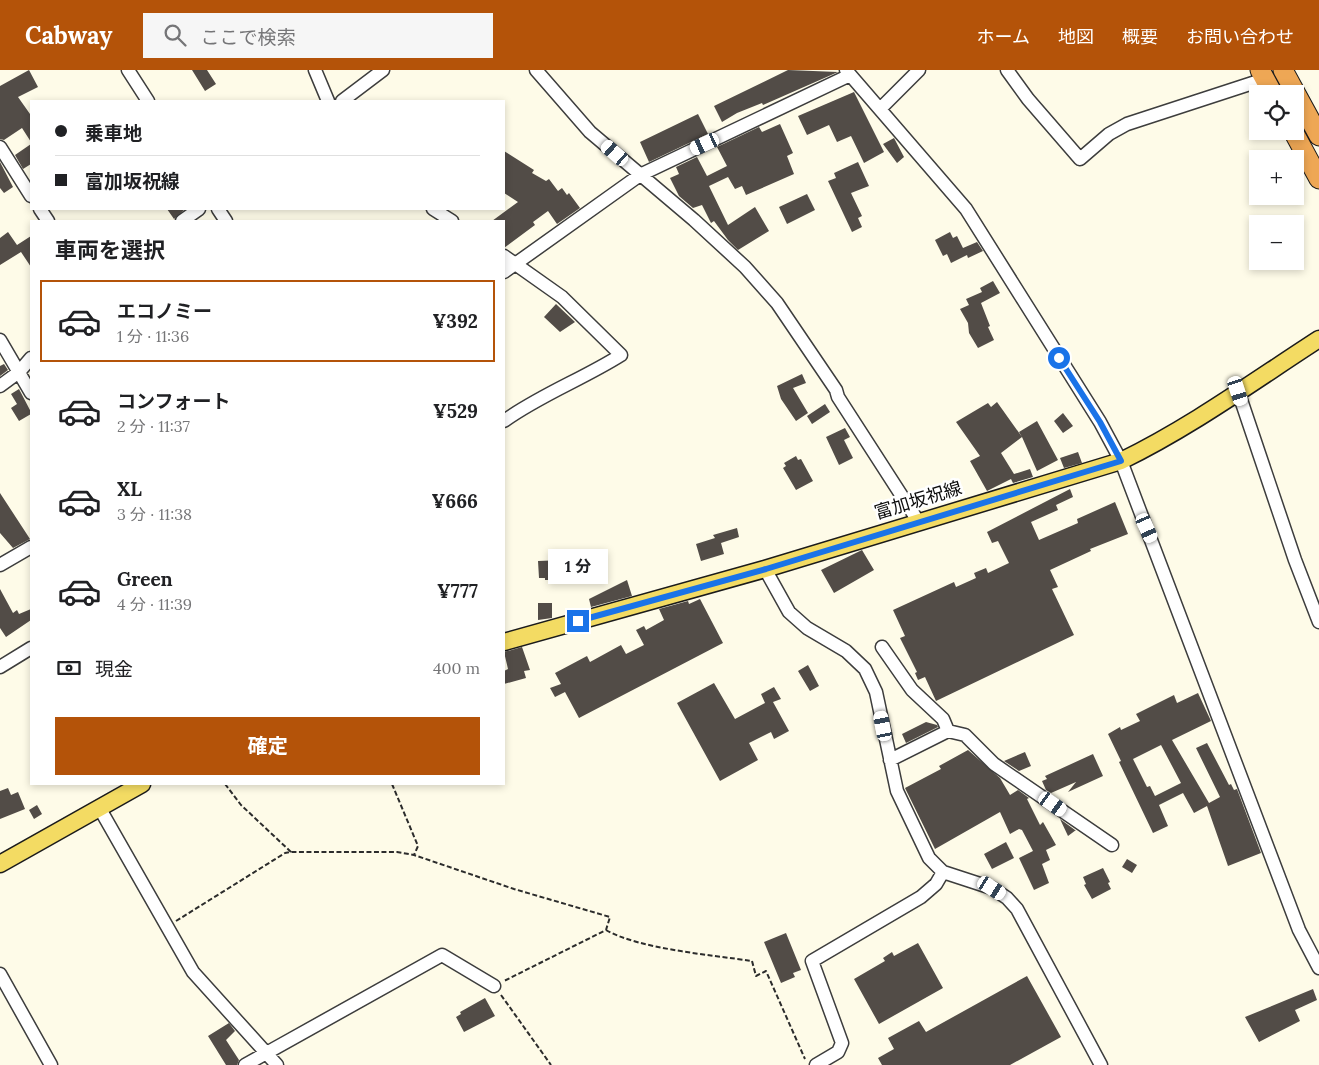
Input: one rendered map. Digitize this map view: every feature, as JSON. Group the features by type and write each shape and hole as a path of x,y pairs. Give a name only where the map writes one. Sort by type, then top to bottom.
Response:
{"highway":[{"path":"1287,72 1319,136"},
{"path":"1298,140 1319,179"}],"main road":[{"name":"富加坂祝線","path":"505,642 766,569 918,521 1121,461 1154,445 1319,339"},
{"path":"0,864 140,785"}],"street":[{"path":"128,70 147,100"},
{"path":"315,70 328,100"},
{"path":"343,100 383,70"},
{"path":"536,70 590,132 694,220 737,260 777,304 836,390 838,397 918,521"},
{"path":"880,109 919,70"},
{"path":"1007,70 1028,99 1080,159 1109,134 1127,124 1266,81"},
{"path":"505,271 640,175 848,72 966,209 1100,422 1121,461 1299,930 1319,968"},
{"path":"0,147 30,194"},
{"path":"183,220 198,210"},
{"path":"435,210 450,220"},
{"path":"505,257 562,297 621,355 592,374 520,409 505,420"},
{"path":"0,340 30,391"},
{"path":"0,386 19,372 30,359"},
{"path":"1238,391 1295,560 1319,622"},
{"path":"0,565 30,548"},
{"path":"766,569 789,612 807,628 846,651 865,669 876,692 897,791 929,858 943,872 992,888 1007,898 1017,909 1101,1065"},
{"path":"882,647 912,690 943,719 948,731"},
{"path":"0,667 30,649"},
{"path":"890,760 948,731 965,735 994,764 1112,846"},
{"path":"100,809 194,972 277,1065"},
{"path":"816,1065 838,1052 842,1043 812,961 921,898 936,884 943,872"},
{"path":"245,1065 265,1052 442,955 494,986"},
{"path":"0,974 51,1065"}],"path":[{"path":"226,785 241,805 291,852"},
{"path":"392,785 418,846 414,855"},
{"path":"168,926 285,853 291,852 397,852 414,855 610,917 606,930 494,986 551,1065"},
{"path":"606,930 614,935 664,948 752,961 756,976 766,970 808,1065"}],"building":[{"path":"29,70 38,87 18,97 30,114 30,140 22,128 4,140 0,139 0,86"},
{"path":"192,70 207,70 216,84 205,91"},
{"path":"788,70 838,72 763,105 762,103 737,113 722,122 714,106"},
{"path":"854,92 884,152 864,163 851,136 837,142 829,125 807,135 798,116"},
{"path":"698,114 708,134 649,162 640,142"},
{"path":"780,124 793,153 787,156 794,174 746,195 742,186 735,189 728,177 709,186 728,225 755,207 769,231 738,250 714,221 711,223 702,205 693,208 679,196 670,178 679,174 676,167 697,157 707,176 727,166 717,147 759,127 762,132"},
{"path":"894,138 904,157 897,163 883,144"},
{"path":"30,145 30,165 23,169 15,155"},
{"path":"505,152 534,170 532,173 546,181 549,179 558,191 562,188 567,195 569,193 580,208 557,224 548,211 533,222 535,225 505,247 505,220 493,220 518,202 505,194"},
{"path":"0,162 13,187 4,193 0,188"},
{"path":"858,162 869,186 851,193 862,216 858,218 862,227 852,232 828,181 836,178 834,173"},
{"path":"807,194 815,210 787,224 779,207"},
{"path":"168,210 184,210 174,219"},
{"path":"8,232 17,245 30,237 30,266 21,252 0,265 0,238"},
{"path":"950,232 953,238 957,236 963,248 977,242 983,251 968,258 967,255 951,263 947,254 943,256 935,240"},
{"path":"993,281 1000,293 981,303 994,340 978,348 969,333 968,323 960,309 969,305 966,299 982,292 980,288"},
{"path":"556,304 575,322 560,332 544,317"},
{"path":"4,364 8,370 0,376 0,366"},
{"path":"802,374 806,383 793,388 808,413 796,421 781,399 777,386"},
{"path":"19,389 30,410 30,415 19,421 11,408 17,404 11,394"},
{"path":"997,402 1022,437 1001,453 1014,474 1030,469 1033,477 1013,483 1011,479 987,491 970,461 980,456 956,422 988,403 991,407"},
{"path":"825,404 830,412 812,424 807,416"},
{"path":"1063,413 1073,426 1063,433 1054,421"},
{"path":"1037,421 1058,460 1037,471 1019,432"},
{"path":"845,428 850,437 844,440 853,458 839,465 826,437"},
{"path":"1078,452 1082,463 1064,468 1060,458"},
{"path":"796,456 798,460 801,459 813,481 796,490 783,468 786,466 784,463"},
{"path":"1070,489 1073,497 1056,505 1058,510 1031,522 1039,540 1078,523 1077,519 1115,502 1128,534 1090,549 1091,551 1050,570 1058,587 1052,589 1074,635 936,701 925,677 918,680 915,673 917,672 900,638 905,636 893,610 954,582 956,587 976,578 974,573 986,568 988,573 1009,563 998,541 992,543 987,532"},
{"path":"0,493 30,539 13,548 0,533"},
{"path":"737,528 739,537 721,543 724,554 701,561 696,544 715,538 713,535"},
{"path":"862,550 874,570 834,593 821,570"},
{"path":"564,560 564,578 560,578 560,580 545,580 545,578 539,578 538,561"},
{"path":"627,580 632,596 591,607 589,599"},
{"path":"0,589 13,613 17,610 19,614 30,609 30,621 6,637 0,628"},
{"path":"700,599 723,643 579,718 565,692 555,697 550,688 561,684 555,673 587,656 590,662 621,645 626,654 644,645 636,630 644,626 646,630 664,620 659,609 688,601 689,604"},
{"path":"538,603 552,603 552,618 538,620"},
{"path":"522,647 530,670 524,671 526,678 505,684 505,670 508,669 505,652"},
{"path":"808,665 819,686 810,691 798,671"},
{"path":"714,683 735,719 765,703 761,694 774,687 781,699 773,702 789,731 774,739 771,732 749,743 758,760 720,781 677,703"},
{"path":"1198,693 1211,721 1172,740 1209,803 1220,797 1196,748 1207,743 1229,785 1231,784 1234,790 1237,789 1261,853 1228,866 1207,806 1194,813 1183,793 1159,805 1168,826 1153,833 1119,762 1121,761 1108,734 1120,727 1121,730 1140,721 1136,714 1174,695 1177,703","holes":["1161,745 1181,783 1155,796 1150,786 1147,787 1133,759"]},
{"path":"926,722 938,727 906,743 902,734"},
{"path":"968,750 1000,778 1010,795 1018,790 1029,798 1027,799 1040,825 1043,822 1056,845 1046,850 1050,860 1042,864 1049,883 1034,890 1019,858 1033,851 1022,830 1019,829 1010,834 1000,812 935,849 905,788 941,769 939,766"},
{"path":"1025,752 1031,766 1019,771 1004,761"},
{"path":"1093,754 1103,776 1068,792 1076,782 1051,793 1046,790 1042,781 1047,779 1045,776"},
{"path":"8,788 11,795 18,792 25,809 0,819 0,791"},
{"path":"37,805 42,814 34,819 29,810"},
{"path":"1060,819 1075,830 1076,830 1068,836"},
{"path":"1006,842 1014,858 992,869 984,854"},
{"path":"1127,859 1137,865 1132,873 1122,867"},
{"path":"1103,868 1110,882 1108,883 1111,889 1092,899 1084,885 1086,884 1083,877"},
{"path":"786,933 801,970 793,973 795,977 781,983 764,942"},
{"path":"918,943 943,988 879,1024 854,979 885,961 883,958 892,952 894,956"},
{"path":"1027,976 1061,1037 1010,1065 882,1065 878,1058 894,1049 888,1038 919,1021 926,1032"},
{"path":"1313,989 1317,1000 1295,1010 1300,1021 1259,1042 1245,1017"},
{"path":"485,998 495,1016 464,1032 456,1017 461,1014 460,1012"},
{"path":"229,1023 235,1031 226,1040 239,1060 237,1065 226,1065 208,1036"}],"route":[{"path":"578,621 766,569 918,521 1121,461 1100,422 1059,358"}]}
